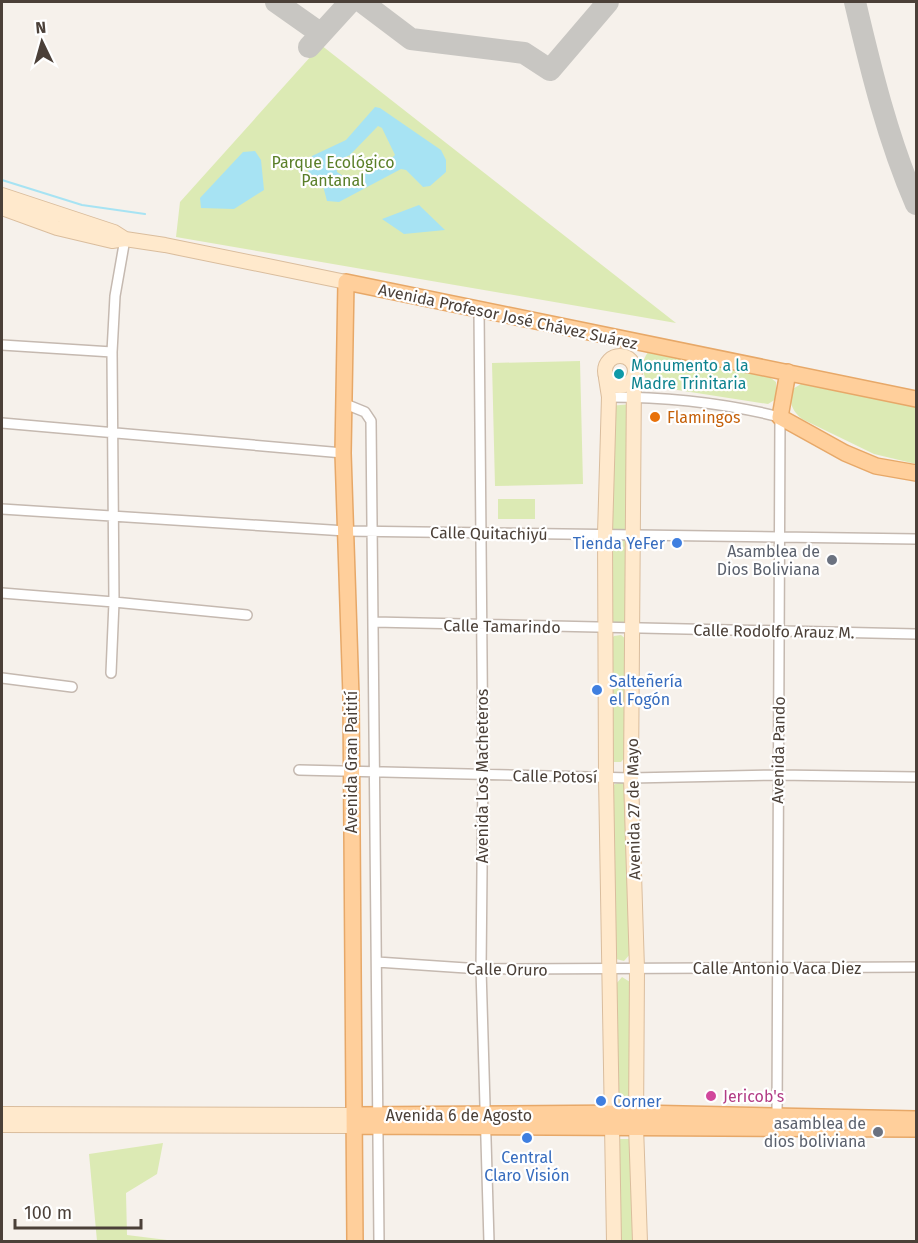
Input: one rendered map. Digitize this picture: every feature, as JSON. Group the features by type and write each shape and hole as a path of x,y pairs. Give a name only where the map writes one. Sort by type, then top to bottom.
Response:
{"main road":[{"path":"2,195 114,232 125,239"},
{"path":"2,208 57,228 112,241 125,239 266,264 346,282"},
{"name":"Avenida Profesor José Chávez Suárez","path":"346,282 916,399"},
{"name":"Avenida Gran Paitití","path":"346,282 343,453 351,770 355,1242"},
{"path":"619,357 631,362 634,376 628,384 618,386 606,378 607,364 619,357 622,340"},
{"name":"Avenida Pando","path":"780,417 788,372"},
{"name":"Avenida 27 de Mayo","path":"634,376 631,778 637,969 640,1242"},
{"name":"Avenida 27 de Mayo","path":"606,378 609,398 605,534 606,777 614,1242"},
{"path":"780,417 845,453 876,466 916,473"},
{"name":"Avenida 6 de Agosto","path":"2,1120 777,1122 916,1119"},
{"name":"Avenida 6 de Agosto","path":"777,1122 916,1129"}],"street":[{"path":"111,673 114,602 112,352 115,296 125,239"},
{"name":"Avenida Los Macheteros","path":"479,310 483,774 481,969 489,1242"},
{"path":"2,345 112,352"},
{"path":"609,398 635,397 738,407 780,417"},
{"path":"343,403 365,412 371,421 379,1242"},
{"name":"Avenida Pando","path":"777,1122 780,417"},
{"path":"2,423 343,453"},
{"name":"Calle Quitachiyú","path":"2,509 346,531 916,539"},
{"path":"2,593 247,615"},
{"name":"Calle Tamarindo","path":"374,622 631,629"},
{"name":"Calle Rodolfo Arauz M.","path":"631,629 916,633"},
{"path":"2,678 72,687"},
{"name":"Calle Potosí","path":"298,770 631,778 777,775 916,777"},
{"name":"Calle Oruro","path":"377,962 481,969 637,969"},
{"name":"Calle Antonio Vaca Diez","path":"637,969 916,967"}],"green space":[{"name":"Parque Ecológico Pantanal","path":"321,45 676,323 176,237 180,202"},
{"path":"648,352 763,372 776,382 776,399 768,404 652,386 643,369"},
{"path":"580,361 583,484 495,486 492,363"},
{"path":"801,384 916,407 916,464 874,454 802,419 793,409 791,399 791,390"},
{"path":"632,404 629,532 609,530 609,406"},
{"path":"498,499 535,499 535,519 498,519"},
{"path":"608,538 630,539 627,624 609,625"},
{"path":"621,635 627,640 626,756 621,762 613,762 608,756 610,640 614,636"},
{"path":"623,781 627,783 632,952 624,961 616,959 614,952 613,785"},
{"path":"622,977 630,982 634,1109 617,1109 616,984"},
{"path":"620,1139 631,1139 637,1241 618,1241"},
{"path":"163,1143 157,1174 126,1193 127,1235 175,1241 97,1241 89,1154"}],"water":[{"path":"375,107 380,108 441,150 446,160 446,172 430,186 423,187 406,170 401,169 339,202 327,201 323,186 308,171 312,156 346,140","holes":["378,126 382,128 395,155 385,164 349,180 337,172 336,162 350,155"]},
{"path":"255,151 261,160 264,190 234,209 201,208 200,198 243,152"},
{"path":"419,205 445,230 404,234 382,219"}],"waterway":[{"path":"2,180 82,205 145,214"}],"taxiway":[{"path":"276,2 320,33"},
{"path":"309,47 350,2"},
{"path":"362,2 411,39 524,53 550,70 608,2"},
{"path":"855,2 889,130 916,204"}],"place":[{"name":"Monumento a la Madre Trinitaria","path":"619,374"},
{"name":"Flamingos","path":"655,417"},
{"name":"Tienda YeFer","path":"677,543"},
{"name":"Asamblea de Dios Boliviana","path":"832,560"},
{"name":"Salteñería el Fogón","path":"597,690"},
{"name":"Jericob's","path":"711,1096"},
{"name":"Corner","path":"601,1101"},
{"name":"asamblea de dios boliviana","path":"878,1132"},
{"name":"Central Claro Visión","path":"527,1138"}]}
